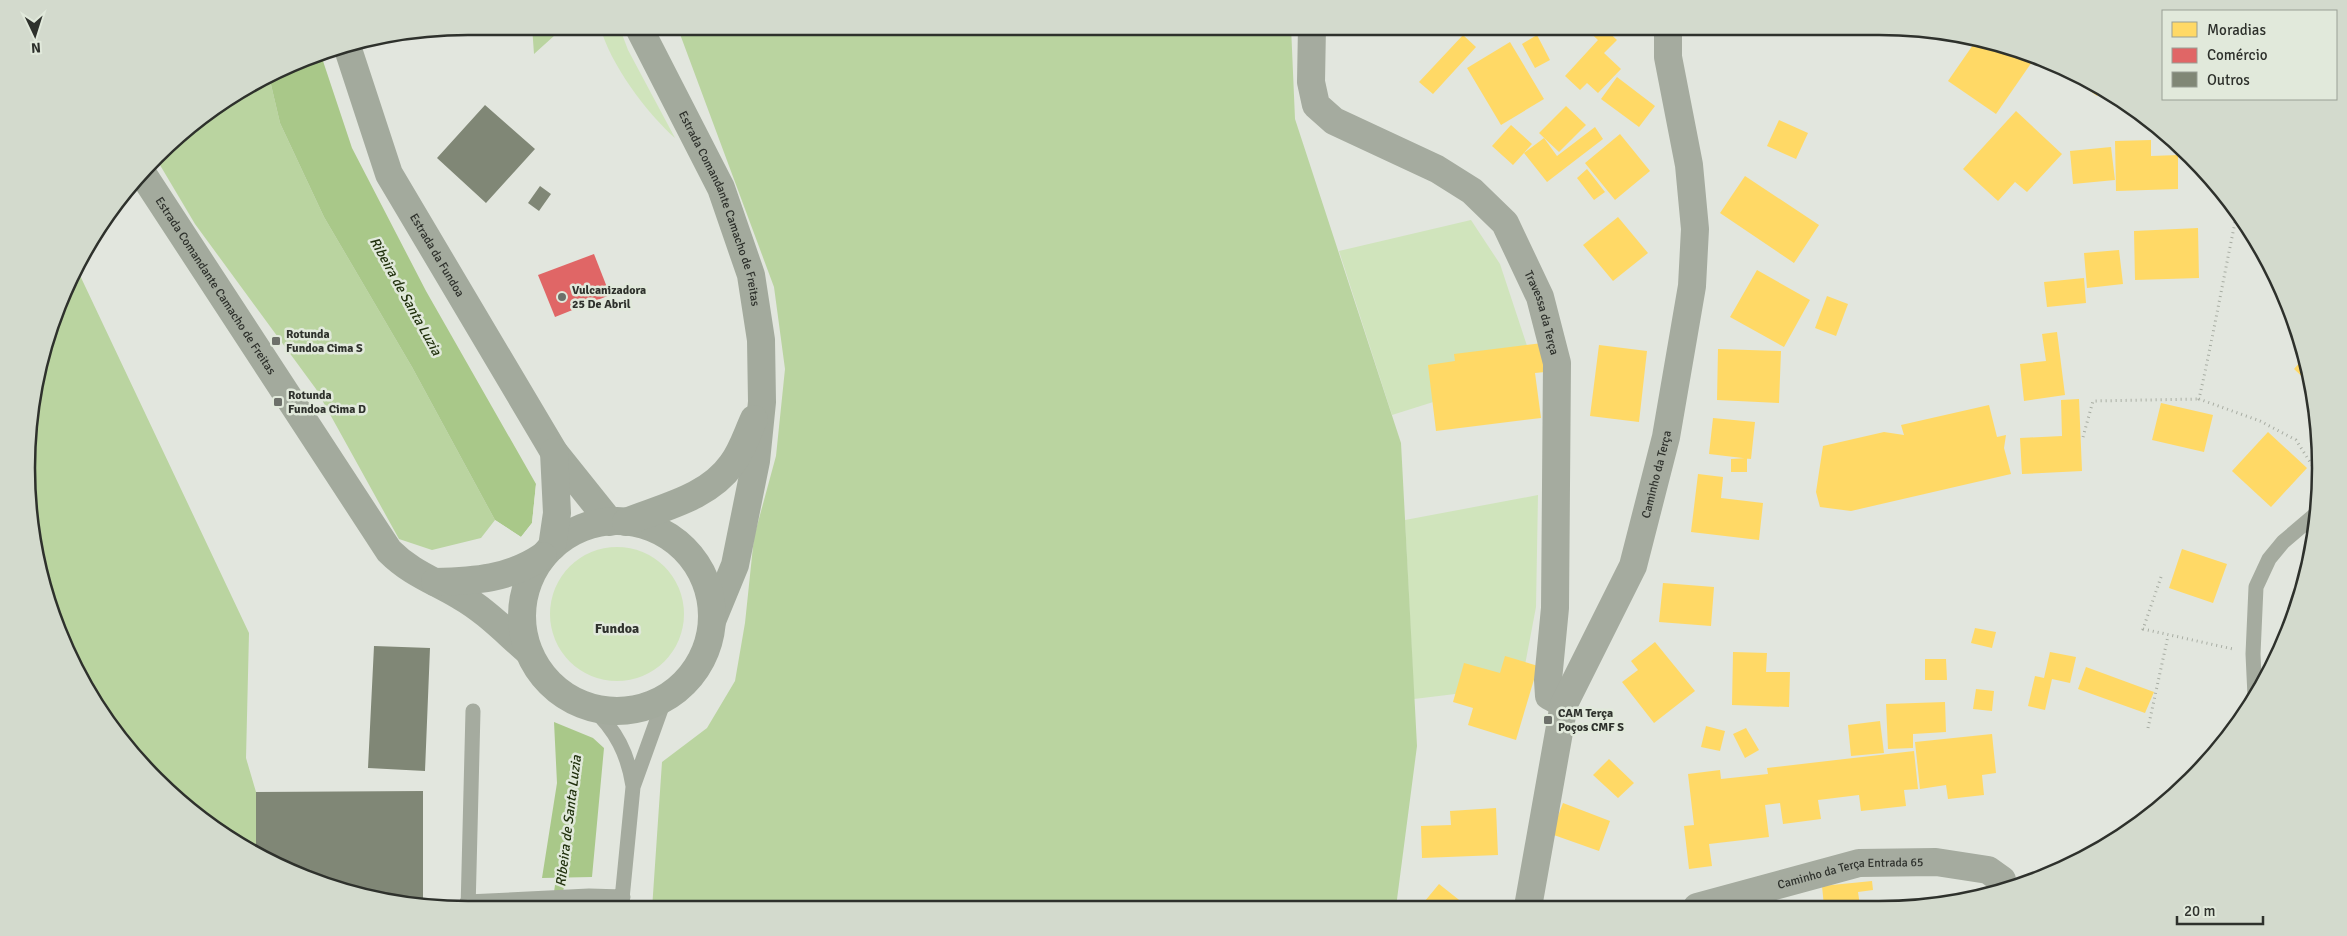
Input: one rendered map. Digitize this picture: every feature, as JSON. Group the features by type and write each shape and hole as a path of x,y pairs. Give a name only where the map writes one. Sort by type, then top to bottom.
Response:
{"main road":[{"name":"Estrada Comandante Camacho de Freitas","path":"643,35 721,188 751,275 761,340 762,402 756,461 736,565 712,621"},
{"name":"Estrada da Fundoa","path":"349,52 389,174 554,452 618,522"},
{"name":"Estrada Comandante Camacho de Freitas","path":"146,179 389,551 415,574 460,596 486,614 528,651"},
{"name":"Estrada Comandante Camacho de Freitas","path":"543,556 585,527 618,522 701,493 721,478 734,463 762,402"},
{"name":"Estrada da Fundoa","path":"528,651 523,631 522,611 525,592 543,556 556,513 554,452"},
{"path":"528,651 539,670 553,686 571,699 601,709 629,710 648,706 665,698 689,678 698,666 708,644 712,621 707,585 689,554 676,542 660,532 618,522"},
{"path":"433,582 494,576 543,556"}],"street":[{"name":"Travessa da Terça","path":"1312,35 1311,82 1316,105 1334,121 1437,170 1472,191 1505,222 1540,296 1557,363 1556,608 1548,680 1549,696 1564,704"},
{"name":"Caminho da Terça","path":"1529,901 1564,704 1632,566 1666,437 1692,286 1695,229 1688,165 1668,57 1668,35"},
{"name":"Caminho da Terça Entrada 65","path":"1716,901 1858,863 1936,862 1988,870 2002,880"}],"lane":[{"path":"2254,683 2253,654 2256,587 2269,559 2282,542 2308,521"},
{"path":"622,901 634,788 665,698"},
{"path":"601,709 604,719 623,747 630,767 634,788"},
{"path":"468,901 473,711"},
{"path":"513,901 589,896 613,901"}],"path":[{"path":"2199,399 2217,321 2224,274 2235,222"},
{"path":"2082,437 2093,401 2199,399 2260,421 2296,440 2312,465"},
{"path":"2161,578 2143,629 2253,654"},
{"path":"2148,728 2168,636"}],"shaded area":[{"path":"533,35 555,35 534,54"},
{"path":"603,35 622,35 628,50 675,138 652,115 630,86"},
{"path":"680,35 1291,35 1295,119 1401,443 1417,746 1397,901 653,901 662,762 707,728 735,681 745,623 754,537 776,456 785,369 774,287"},
{"path":"271,83 280,123 324,217 412,367 495,520 481,538 432,550 399,539 316,389 195,224 160,164 204,124 251,93"},
{"path":"1471,220 1500,264 1535,370 1392,415 1339,251"},
{"path":"80,276 249,633 246,758 256,792 256,846 204,812 183,794 124,732 108,709 80,660 58,607 43,552 39,525 35,468 36,440 43,384 50,356 68,302"},
{"path":"1538,495 1536,607 1521,686 1414,699 1405,520"},
{"path":"617,547 642,552 664,567 679,589 684,614 679,639 664,661 642,676 617,681 592,676 570,661 555,639 550,614 555,589 570,567 592,552"}],"water":[{"path":"323,60 352,148 426,291 536,484 532,523 521,537 495,520 412,367 324,217 280,123 271,83"},
{"path":"554,722 593,738 604,748 592,877 542,878 557,783"}],"pier":[{"path":"536,484 539,489 535,524 520,540 497,525 495,520 521,537 532,523"}],"building: Moradias":[{"path":"1463,35 1476,47 1433,94 1419,82"},
{"path":"1537,35 1550,60 1535,68 1522,44"},
{"path":"1593,35 1612,35 1617,40 1604,53 1621,69 1598,93 1587,83 1580,90 1565,76 1598,40"},
{"path":"1510,42 1544,99 1501,125 1467,68"},
{"path":"1973,45 2031,63 1996,114 1948,81"},
{"path":"1617,77 1655,106 1639,127 1601,99"},
{"path":"2086,88 2098,94 2097,96"},
{"path":"1566,106 1586,125 1559,152 1539,133"},
{"path":"2016,111 2062,154 2027,192 2015,182 1998,201 1963,169"},
{"path":"1779,120 1808,133 1796,159 1767,146"},
{"path":"1511,125 1532,144 1513,165 1492,146"},
{"path":"1595,127 1603,139 1547,182 1524,153 1544,138 1557,156"},
{"path":"1620,134 1650,171 1615,200 1585,163"},
{"path":"2151,140 2151,156 2178,155 2178,189 2116,191 2115,141"},
{"path":"2111,147 2115,180 2073,184 2070,151"},
{"path":"1587,169 1605,192 1594,200 1577,178"},
{"path":"1745,176 1819,225 1794,263 1720,213"},
{"path":"1618,217 1648,253 1613,281 1583,245"},
{"path":"2198,228 2199,278 2135,280 2134,231"},
{"path":"2119,250 2123,284 2087,288 2084,253"},
{"path":"1757,270 1810,300 1784,347 1730,317"},
{"path":"2084,278 2086,303 2047,307 2044,282"},
{"path":"1827,296 1848,304 1836,336 1815,328"},
{"path":"2057,332 2065,395 2024,401 2020,364 2046,361 2042,334"},
{"path":"1551,342 1555,371 1535,373 1541,418 1436,431 1428,365 1455,361 1454,354"},
{"path":"1599,345 1647,351 1639,422 1590,416"},
{"path":"1718,349 1781,351 1779,403 1717,400"},
{"path":"2299,363 2302,377 2294,369"},
{"path":"2079,399 2082,471 2022,474 2020,438 2062,436 2061,400"},
{"path":"2161,403 2213,415 2204,452 2152,440"},
{"path":"1989,405 1997,437 2006,435 2004,448 2011,474 1851,511 1820,507 1816,492 1823,446 1884,432 1904,435 1901,425"},
{"path":"1713,418 1755,422 1751,459 1709,454"},
{"path":"2268,432 2307,468 2271,507 2232,471"},
{"path":"1747,458 1747,472 1731,472 1731,459"},
{"path":"1698,474 1723,477 1721,498 1763,503 1759,540 1691,532"},
{"path":"2182,549 2227,564 2213,603 2169,588"},
{"path":"1663,583 1714,587 1711,626 1659,622"},
{"path":"1975,628 1996,632 1992,648 1971,643"},
{"path":"1655,642 1695,691 1654,723 1622,682 1638,670 1631,661"},
{"path":"1733,652 1767,653 1766,672 1790,672 1789,707 1732,705"},
{"path":"2050,652 2076,657 2070,683 2052,679 2045,710 2028,706 2035,676 2044,678"},
{"path":"1505,656 1538,666 1516,740 1468,725 1473,708 1453,702 1464,663 1500,673"},
{"path":"1925,659 1946,659 1947,680 1925,680"},
{"path":"2086,667 2154,692 2145,713 2078,689"},
{"path":"1976,689 1994,691 1992,711 1973,709"},
{"path":"1945,702 1946,732 1913,734 1913,748 1888,749 1886,704"},
{"path":"1880,721 1884,753 1851,756 1848,725"},
{"path":"1706,726 1725,731 1720,751 1701,747"},
{"path":"1746,728 1759,750 1745,758 1733,734"},
{"path":"1992,734 1996,773 1982,775 1984,795 1948,799 1946,785 1920,789 1915,742"},
{"path":"1914,751 1918,789 1904,790 1906,806 1861,811 1859,795 1818,800 1821,819 1783,824 1780,803 1765,805 1769,837 1709,844 1712,866 1689,869 1684,826 1694,825 1688,774 1720,770 1721,779 1768,774 1767,768"},
{"path":"1609,759 1634,783 1618,798 1593,775"},
{"path":"1563,803 1610,821 1599,851 1551,834"},
{"path":"1496,808 1498,855 1422,858 1421,826 1451,825 1450,811"},
{"path":"1872,881 1873,890 1858,892 1859,901 1824,901 1822,886"},
{"path":"1439,884 1460,901 1425,901"}],"building: Comércio":[{"path":"594,254 610,295 555,317 538,275"}],"building: Outros":[{"path":"485,105 535,149 486,203 437,158"},
{"path":"540,186 551,194 539,211 528,203"},
{"path":"374,646 430,648 425,771 368,768"},
{"path":"423,791 423,898 384,893 329,878 302,868 256,846 256,792"}],"waterway":[{"name":"Ribeira de Santa Luzia","path":"557,901 562,868"}],"place":[{"name":"Vulcanizadora 25 De Abril","path":"562,297"},
{"name":"Rotunda Fundoa Cima S","path":"276,341"},
{"name":"Rotunda Fundoa Cima D","path":"278,402"},
{"name":"CAM Terça Poços CMF S","path":"1548,720"}],"district":[{"name":"Fundoa","path":"617,628"}]}
